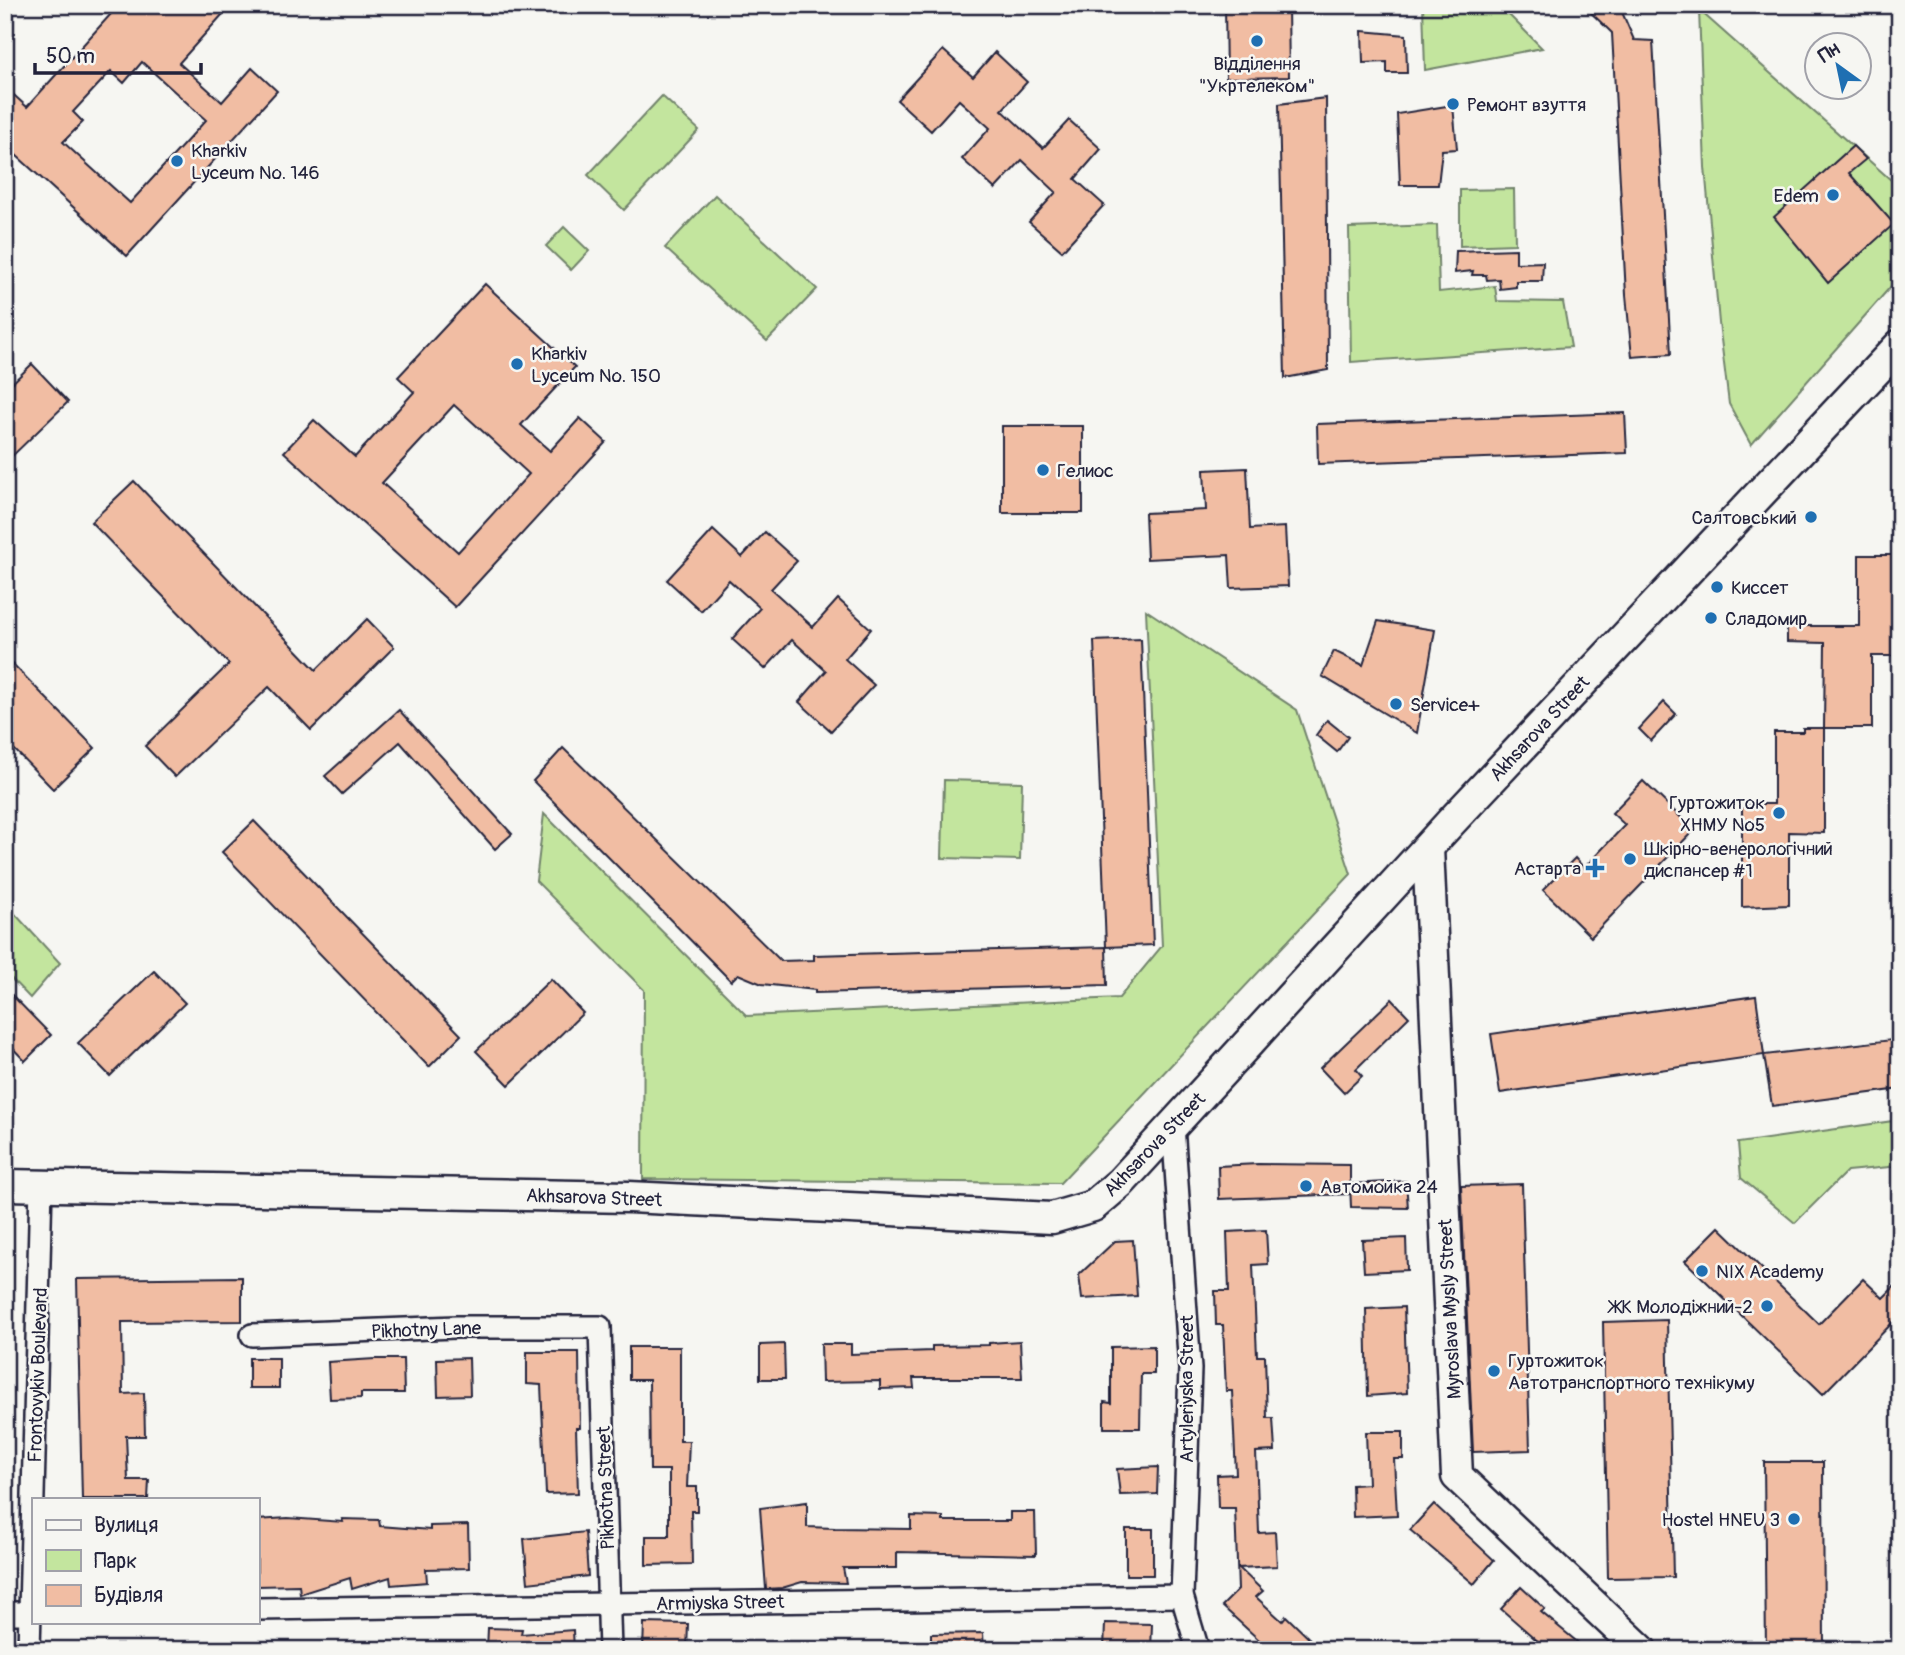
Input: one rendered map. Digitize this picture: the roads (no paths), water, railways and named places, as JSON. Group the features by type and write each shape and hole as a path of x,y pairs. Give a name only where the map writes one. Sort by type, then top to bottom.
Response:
{"street":[{"name":"Akhsarova Street","path":"5,1185 629,1197 1052,1218 1093,1206 1121,1182 1427,848 1900,345"},
{"name":"Myroslava Mysly Street","path":"1427,848 1457,1476 1641,1650"},
{"name":"Artyleriyska Street","path":"1173,1126 1189,1369 1182,1596 1198,1650"},
{"name":"Frontovykiv Boulevard","path":"34,1498 41,1185"},
{"name":"Pikhotny Lane","path":"252,1335 456,1327 600,1327"},
{"name":"Pikhotna Street","path":"600,1327 610,1650"},
{"name":"Frontovykiv Boulevard","path":"29,1650 32,1570"},
{"name":"Armiyska Street","path":"259,1609 1182,1596"},
{"path":"5,1613 31,1613"}],"place":[{"name":"Відділення \"Укртелеком\"","path":"1257,41"},
{"name":"Ремонт взуття","path":"1453,104"},
{"name":"Kharkiv Lyceum No. 146","path":"177,161"},
{"name":"Edem","path":"1833,195"},
{"name":"Kharkiv Lyceum No. 150","path":"517,364"},
{"name":"Гелиос","path":"1043,470"},
{"name":"Салтовський","path":"1811,517"},
{"name":"Киссет","path":"1717,587"},
{"name":"Сладомир","path":"1711,618"},
{"name":"Service+","path":"1396,704"},
{"name":"Гуртожиток ХНМУ №5","path":"1779,813"},
{"name":"Шкірно-венерологічний диспансер #1","path":"1630,859"},
{"name":"Астарта","path":"1595,868"},
{"name":"Автомойка 24","path":"1306,1186"},
{"name":"NIX Academy","path":"1702,1271"},
{"name":"ЖК Молодіжний-2","path":"1767,1306"},
{"name":"Гуртожиток Автотранспортного технікуму","path":"1494,1371"},
{"name":"Hostel HNEU 3","path":"1794,1519"}]}
